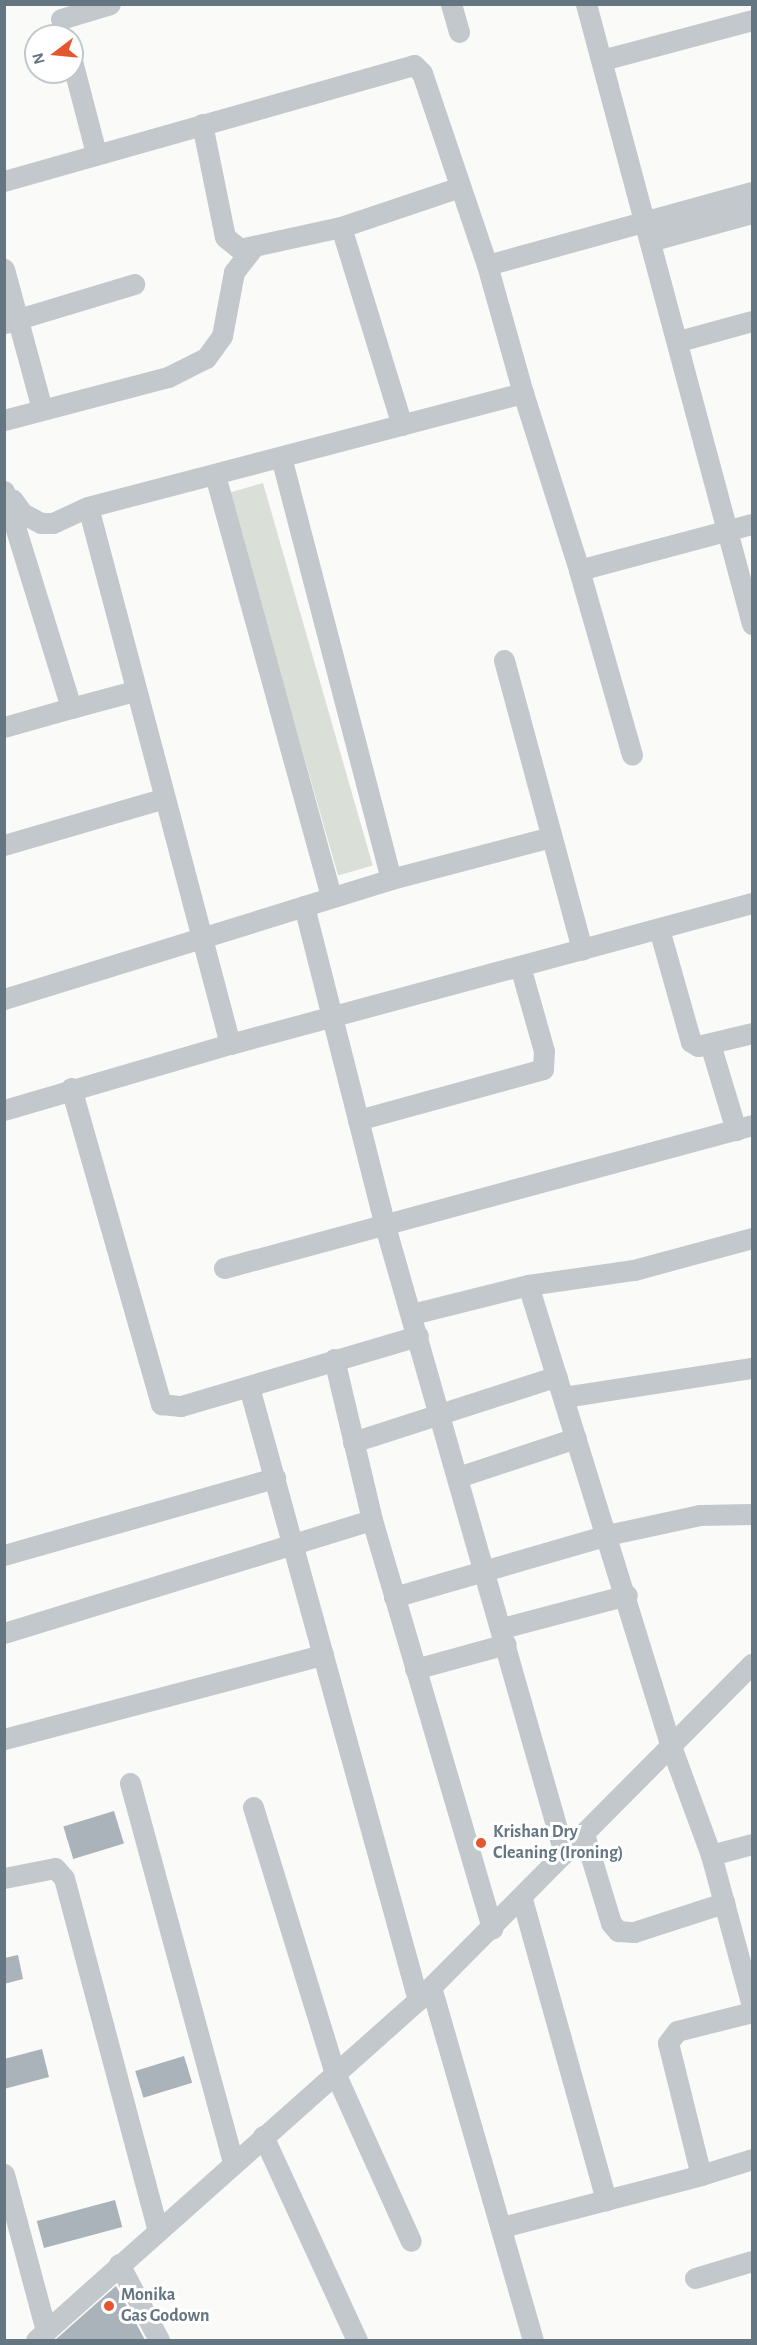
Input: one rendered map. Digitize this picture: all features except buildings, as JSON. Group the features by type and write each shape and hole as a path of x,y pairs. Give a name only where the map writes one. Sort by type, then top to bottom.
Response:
{"street":[{"path":"61,20 110,4"},
{"path":"451,4 459,32"},
{"path":"586,4 654,240 727,531 753,624"},
{"path":"602,60 753,20"},
{"path":"4,181 96,153 414,65 422,73 457,188 487,265 523,393 579,570 632,755"},
{"path":"78,84 96,153"},
{"path":"202,124 225,237 231,246 253,248 341,227 457,188"},
{"path":"487,265 753,192"},
{"path":"654,240 753,213"},
{"path":"341,227 402,425"},
{"path":"4,420 168,377 206,358 222,336 234,272 253,248"},
{"path":"4,269 11,321 42,409"},
{"path":"11,321 134,284"},
{"path":"679,341 753,321"},
{"path":"6,491 22,513 41,523 53,524 88,507 523,393"},
{"path":"281,457 391,879"},
{"path":"215,475 331,897"},
{"path":"6,491 71,708"},
{"path":"88,507 161,799 230,1044"},
{"path":"579,570 753,524"},
{"path":"504,660 582,950"},
{"path":"4,727 134,690"},
{"path":"4,845 161,799"},
{"path":"4,999 201,941 391,879 551,837"},
{"path":"4,1110 71,1088 230,1044 753,903"},
{"path":"304,906 335,1015 358,1120 385,1226 486,1568 564,1853"},
{"path":"659,929 691,1042 710,1044 753,1033"},
{"path":"358,1120 543,1069 544,1051 520,966"},
{"path":"224,1268 744,1128 710,1044"},
{"path":"71,1088 154,1394 169,1408 249,1387 334,1359 418,1336"},
{"path":"412,1314 528,1285 634,1270 753,1238"},
{"path":"528,1285 627,1595 672,1749 711,1855 753,2006"},
{"path":"334,1359 372,1520 492,1929"},
{"path":"564,1397 753,1368"},
{"path":"353,1442 557,1376"},
{"path":"249,1387 323,1655 424,1993 502,2228 533,2340"},
{"path":"458,1477 576,1438"},
{"path":"4,1555 275,1478"},
{"path":"394,1597 607,1534 700,1515 753,1514"},
{"path":"4,1633 295,1547 372,1520"},
{"path":"415,1669 504,1636 627,1595"},
{"path":"4,1739 323,1655"},
{"path":"4,2174 41,2336 157,2228 335,2073 492,1929 564,1853 672,1749 753,1664"},
{"path":"130,1783 233,2162"},
{"path":"253,1807 335,2073 411,2241"},
{"path":"584,1834 611,1923 618,1931 634,1932 724,1903"},
{"path":"711,1855 753,1844"},
{"path":"4,1878 55,1868 64,1878 157,2228"},
{"path":"522,1899 606,2200"},
{"path":"701,2175 668,2043 677,2031 753,2012"},
{"path":"263,2136 357,2340"},
{"path":"502,2228 753,2159"},
{"path":"695,2278 753,2261"},
{"path":"119,2264 159,2340"}],"shaded area":[{"path":"263,483 373,866 338,876 228,493"}],"place":[{"name":"Krishan Dry Cleaning (Ironing)","path":"481,1843"},
{"name":"Monika Gas Godown","path":"109,2306"}]}
